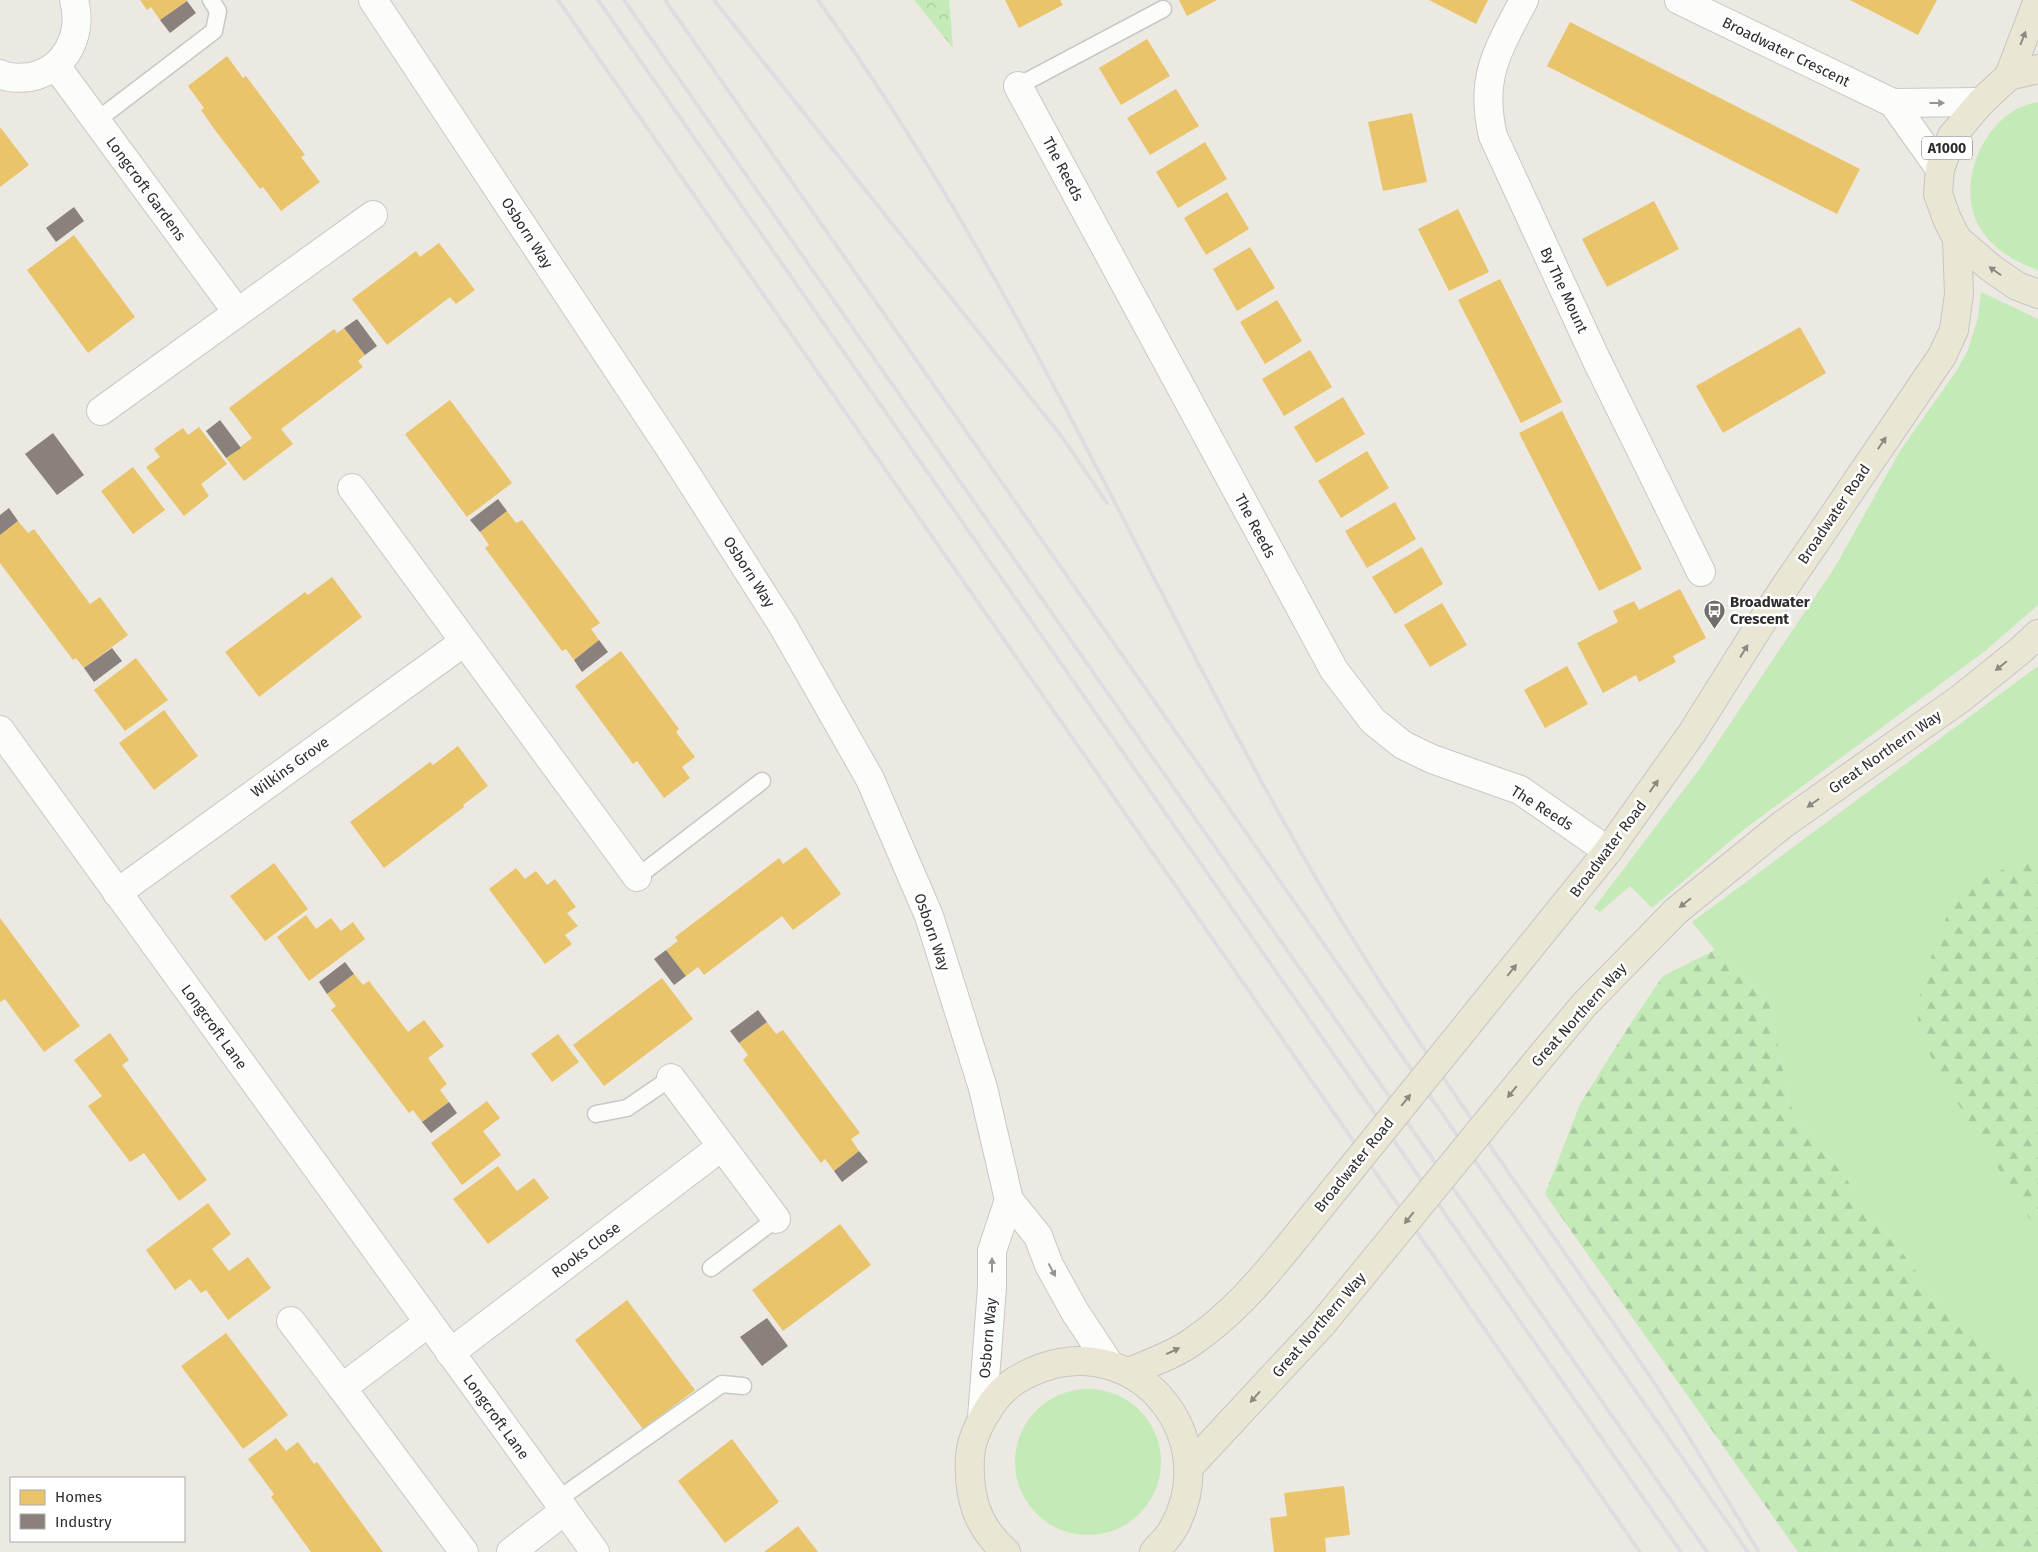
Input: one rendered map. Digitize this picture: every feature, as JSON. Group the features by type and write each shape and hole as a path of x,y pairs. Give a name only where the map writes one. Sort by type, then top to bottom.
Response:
{"main road":[{"name":"A1000","path":"2038,0 2009,76 1981,102 1952,136 1940,169 1938,194 1946,219 1957,240 1991,268 2017,286 2038,294"},
{"name":"A1000","path":"2009,76 2038,69"},
{"name":"Broadwater Road","path":"1120,1369 1191,1343 1227,1316 1255,1287 1608,851 1692,733 1770,608 1942,356 1956,321 1959,294 1957,240"},
{"name":"Great Northern Way","path":"1189,1467 1324,1323 1584,1005 1676,910 1782,825 1960,699 2038,634"},
{"path":"1006,1552 995,1542 978,1514 969,1482 971,1450 982,1418 1003,1388 1028,1373 1058,1362 1083,1361 1120,1369 1153,1389 1172,1412 1185,1438 1189,1467 1184,1502 1172,1541 1154,1552"}],"street":[{"path":"0,74 22,78 40,75 56,66 69,51 76,33 77,14 74,0"},
{"name":"Osborn Way","path":"373,0 673,453 778,618 870,779 929,916 983,1088 1009,1200 1038,1236 1049,1265 1062,1288 1120,1369"},
{"name":"By The Mount","path":"1524,0 1494,58 1488,92 1488,116 1493,136 1596,359 1701,572"},
{"name":"Broadwater Crescent","path":"1680,0 1893,103 1981,102"},
{"name":"Longcroft Gardens","path":"56,66 237,312"},
{"name":"The Reeds","path":"1018,86 1334,670 1373,721 1403,745 1432,759 1520,790 1608,851"},
{"name":"Broadwater Crescent","path":"1893,103 1940,169"},
{"path":"100,411 373,215"},
{"path":"352,488 637,877"},
{"name":"Wilkins Grove","path":"117,893 464,642"},
{"name":"Longcroft Lane","path":"0,730 595,1552"},
{"path":"671,1078 776,1219"},
{"name":"Rooks Close","path":"450,1353 721,1147"},
{"name":"Osborn Way","path":"982,1418 992,1287 992,1251 1009,1200"},
{"path":"291,1321 464,1552"},
{"path":"342,1388 428,1323"},
{"path":"510,1552 561,1506"}],"lane":[{"path":"96,121 214,31 218,11 210,0"},
{"path":"1018,86 1163,9"},
{"path":"637,877 762,781"},
{"path":"596,1114 627,1108 671,1078"},
{"path":"711,1268 776,1219"},
{"path":"561,1506 722,1384 743,1386"}],"green space":[{"path":"914,0 949,0 953,48"},
{"path":"2038,102 2038,270 2010,257 1986,236 1975,218 1971,201 1971,182 1982,146 1992,130 2005,117 2021,107"},
{"path":"1981,292 2038,319 2038,605 1985,651 1742,831 1652,908 1630,886 1600,912 1594,908 1701,767 1835,567 1900,451 1957,370 1968,350 1978,318"},
{"path":"2038,666 2038,1400 1984,1335 1954,1321 1790,1105 1769,1000 1715,950 1692,922"},
{"path":"2038,860 2038,1226 2029,1218 1946,1084 1917,1031 1921,984 1948,913 1975,883 2012,865"},
{"path":"1715,950 1769,1000 1790,1105 1954,1321 1984,1334 2038,1400 2038,1552 1798,1552 1545,1194 1580,1104 1663,976"},
{"path":"1088,1389 1116,1395 1140,1410 1155,1434 1161,1462 1155,1490 1140,1514 1116,1529 1088,1535 1060,1529 1036,1514 1021,1490 1015,1462 1021,1434 1036,1410 1060,1395"}],"building: Homes":[{"path":"140,0 188,0 160,20 151,7 147,10"},
{"path":"1005,0 1060,0 1063,5 1019,28"},
{"path":"1179,0 1217,0 1187,16"},
{"path":"1429,0 1488,0 1476,24"},
{"path":"1850,0 1937,0 1918,35"},
{"path":"1570,22 1860,169 1837,214 1547,66"},
{"path":"1147,39 1170,76 1121,105 1099,68"},
{"path":"227,56 243,78 246,76 305,155 301,157 320,182 281,211 263,187 260,189 215,130 201,110 204,108 188,86"},
{"path":"1176,89 1199,126 1150,155 1127,118"},
{"path":"1412,113 1427,182 1383,191 1368,122"},
{"path":"0,127 29,165 0,187"},
{"path":"1205,142 1227,179 1178,208 1156,172"},
{"path":"1227,192 1249,229 1206,255 1184,218"},
{"path":"1654,201 1679,249 1607,287 1582,239"},
{"path":"1458,209 1489,272 1449,291 1418,229"},
{"path":"74,235 135,317 88,353 27,270"},
{"path":"439,243 475,290 456,304 450,297 387,345 352,299 416,251 420,257"},
{"path":"1250,247 1275,288 1237,311 1213,269"},
{"path":"1500,279 1562,402 1521,423 1458,300"},
{"path":"1277,300 1302,341 1265,364 1240,322"},
{"path":"1800,327 1826,373 1723,433 1696,386"},
{"path":"344,328 365,355 358,361 363,367 281,429 293,444 244,481 226,458 252,438 229,408 334,329 337,333"},
{"path":"1310,350 1332,387 1284,416 1262,379"},
{"path":"1343,397 1365,434 1316,463 1294,427"},
{"path":"450,400 512,483 467,517 405,434"},
{"path":"1562,411 1642,569 1599,591 1519,433"},
{"path":"199,427 227,464 201,484 209,496 184,516 146,467 160,457 154,449 167,439 183,428 188,435"},
{"path":"1367,451 1389,488 1341,518 1318,481"},
{"path":"133,467 165,510 133,534 101,491"},
{"path":"1395,502 1416,539 1367,568 1345,531"},
{"path":"507,511 516,523 522,520 600,623 591,629 599,640 574,660 566,649 562,651 485,548 489,545 480,532"},
{"path":"18,521 28,533 34,529 90,604 100,597 128,635 84,668 76,658 73,660 0,563 0,535"},
{"path":"1422,547 1443,584 1395,614 1372,577"},
{"path":"332,577 362,617 259,697 225,652 305,592 308,595"},
{"path":"1680,589 1706,638 1673,656 1676,662 1639,682 1636,675 1603,693 1577,643 1618,622 1613,611 1634,601 1639,610"},
{"path":"1442,603 1467,645 1430,667 1404,625"},
{"path":"621,651 679,729 676,732 695,757 682,767 690,778 664,798 637,761 633,764 575,686"},
{"path":"136,658 168,700 125,731 94,690"},
{"path":"1567,666 1588,704 1545,728 1524,690"},
{"path":"164,710 198,756 154,790 119,743"},
{"path":"458,746 488,786 463,805 464,807 384,868 350,822 430,762 433,765"},
{"path":"806,847 841,894 793,930 782,916 704,975 698,967 686,976 666,950 678,941 675,937 779,858 783,864"},
{"path":"274,863 308,909 265,941 230,896"},
{"path":"516,868 525,879 536,871 547,885 555,879 576,907 567,913 578,926 565,935 572,944 545,964 489,889"},
{"path":"306,915 316,929 331,918 341,931 353,922 365,939 309,981 277,937"},
{"path":"0,918 80,1026 44,1052 5,999 0,1002"},
{"path":"354,974 363,985 369,981 408,1032 424,1020 444,1046 428,1058 447,1084 440,1090 449,1102 422,1122 413,1110 409,1113 331,1010 336,1006 327,994"},
{"path":"662,978 693,1019 604,1086 573,1045"},
{"path":"767,1022 776,1034 783,1030 860,1133 851,1139 859,1151 834,1171 825,1159 821,1163 743,1060 748,1055 739,1043"},
{"path":"110,1033 129,1060 122,1065 207,1180 179,1201 144,1153 130,1162 88,1106 102,1096 74,1060"},
{"path":"558,1034 579,1062 552,1082 531,1054"},
{"path":"487,1101 500,1118 483,1131 501,1155 462,1185 431,1143"},
{"path":"498,1166 517,1191 534,1178 549,1198 488,1244 453,1199"},
{"path":"208,1203 231,1234 212,1249 229,1271 248,1257 271,1288 228,1320 206,1290 201,1293 190,1279 175,1290 146,1250"},
{"path":"840,1224 871,1265 783,1331 752,1290"},
{"path":"627,1300 695,1390 643,1429 575,1340"},
{"path":"226,1333 288,1415 243,1449 181,1366"},
{"path":"276,1438 286,1451 298,1442 314,1464 317,1462 383,1552 311,1552 271,1497 274,1494 248,1459"},
{"path":"732,1439 779,1502 725,1543 678,1481"},
{"path":"1344,1486 1350,1535 1325,1538 1326,1552 1274,1552 1270,1518 1287,1516 1284,1493"},
{"path":"798,1526 818,1552 764,1552"}],"building: Industry":[{"path":"187,1 196,13 170,33 160,20"},
{"path":"74,207 84,221 56,242 46,228"},
{"path":"357,319 377,346 365,355 344,328"},
{"path":"220,420 241,448 226,458 206,431"},
{"path":"53,433 84,475 57,495 25,454"},
{"path":"498,499 507,511 480,532 470,520"},
{"path":"9,508 18,521 0,535 0,515"},
{"path":"599,640 608,652 582,672 574,660"},
{"path":"112,648 122,661 94,682 84,668"},
{"path":"666,950 686,976 674,985 654,959"},
{"path":"345,962 354,974 327,994 319,982"},
{"path":"758,1010 767,1022 739,1043 730,1031"},
{"path":"449,1102 457,1113 431,1133 422,1122"},
{"path":"859,1151 868,1162 842,1182 834,1171"},
{"path":"767,1318 788,1346 762,1366 740,1337"}],"railway":[{"path":"558,0 1640,1552"},
{"path":"598,0 1681,1552"},
{"path":"624,0 1707,1552"},
{"path":"665,0 1748,1552"},
{"path":"714,0 1062,437 1107,503"},
{"path":"818,0 911,139 997,283 1084,443 1245,752 1313,873 1436,1067 1653,1381 1759,1552"}],"place":[{"name":"Broadwater Crescent","path":"1714,630"}]}
